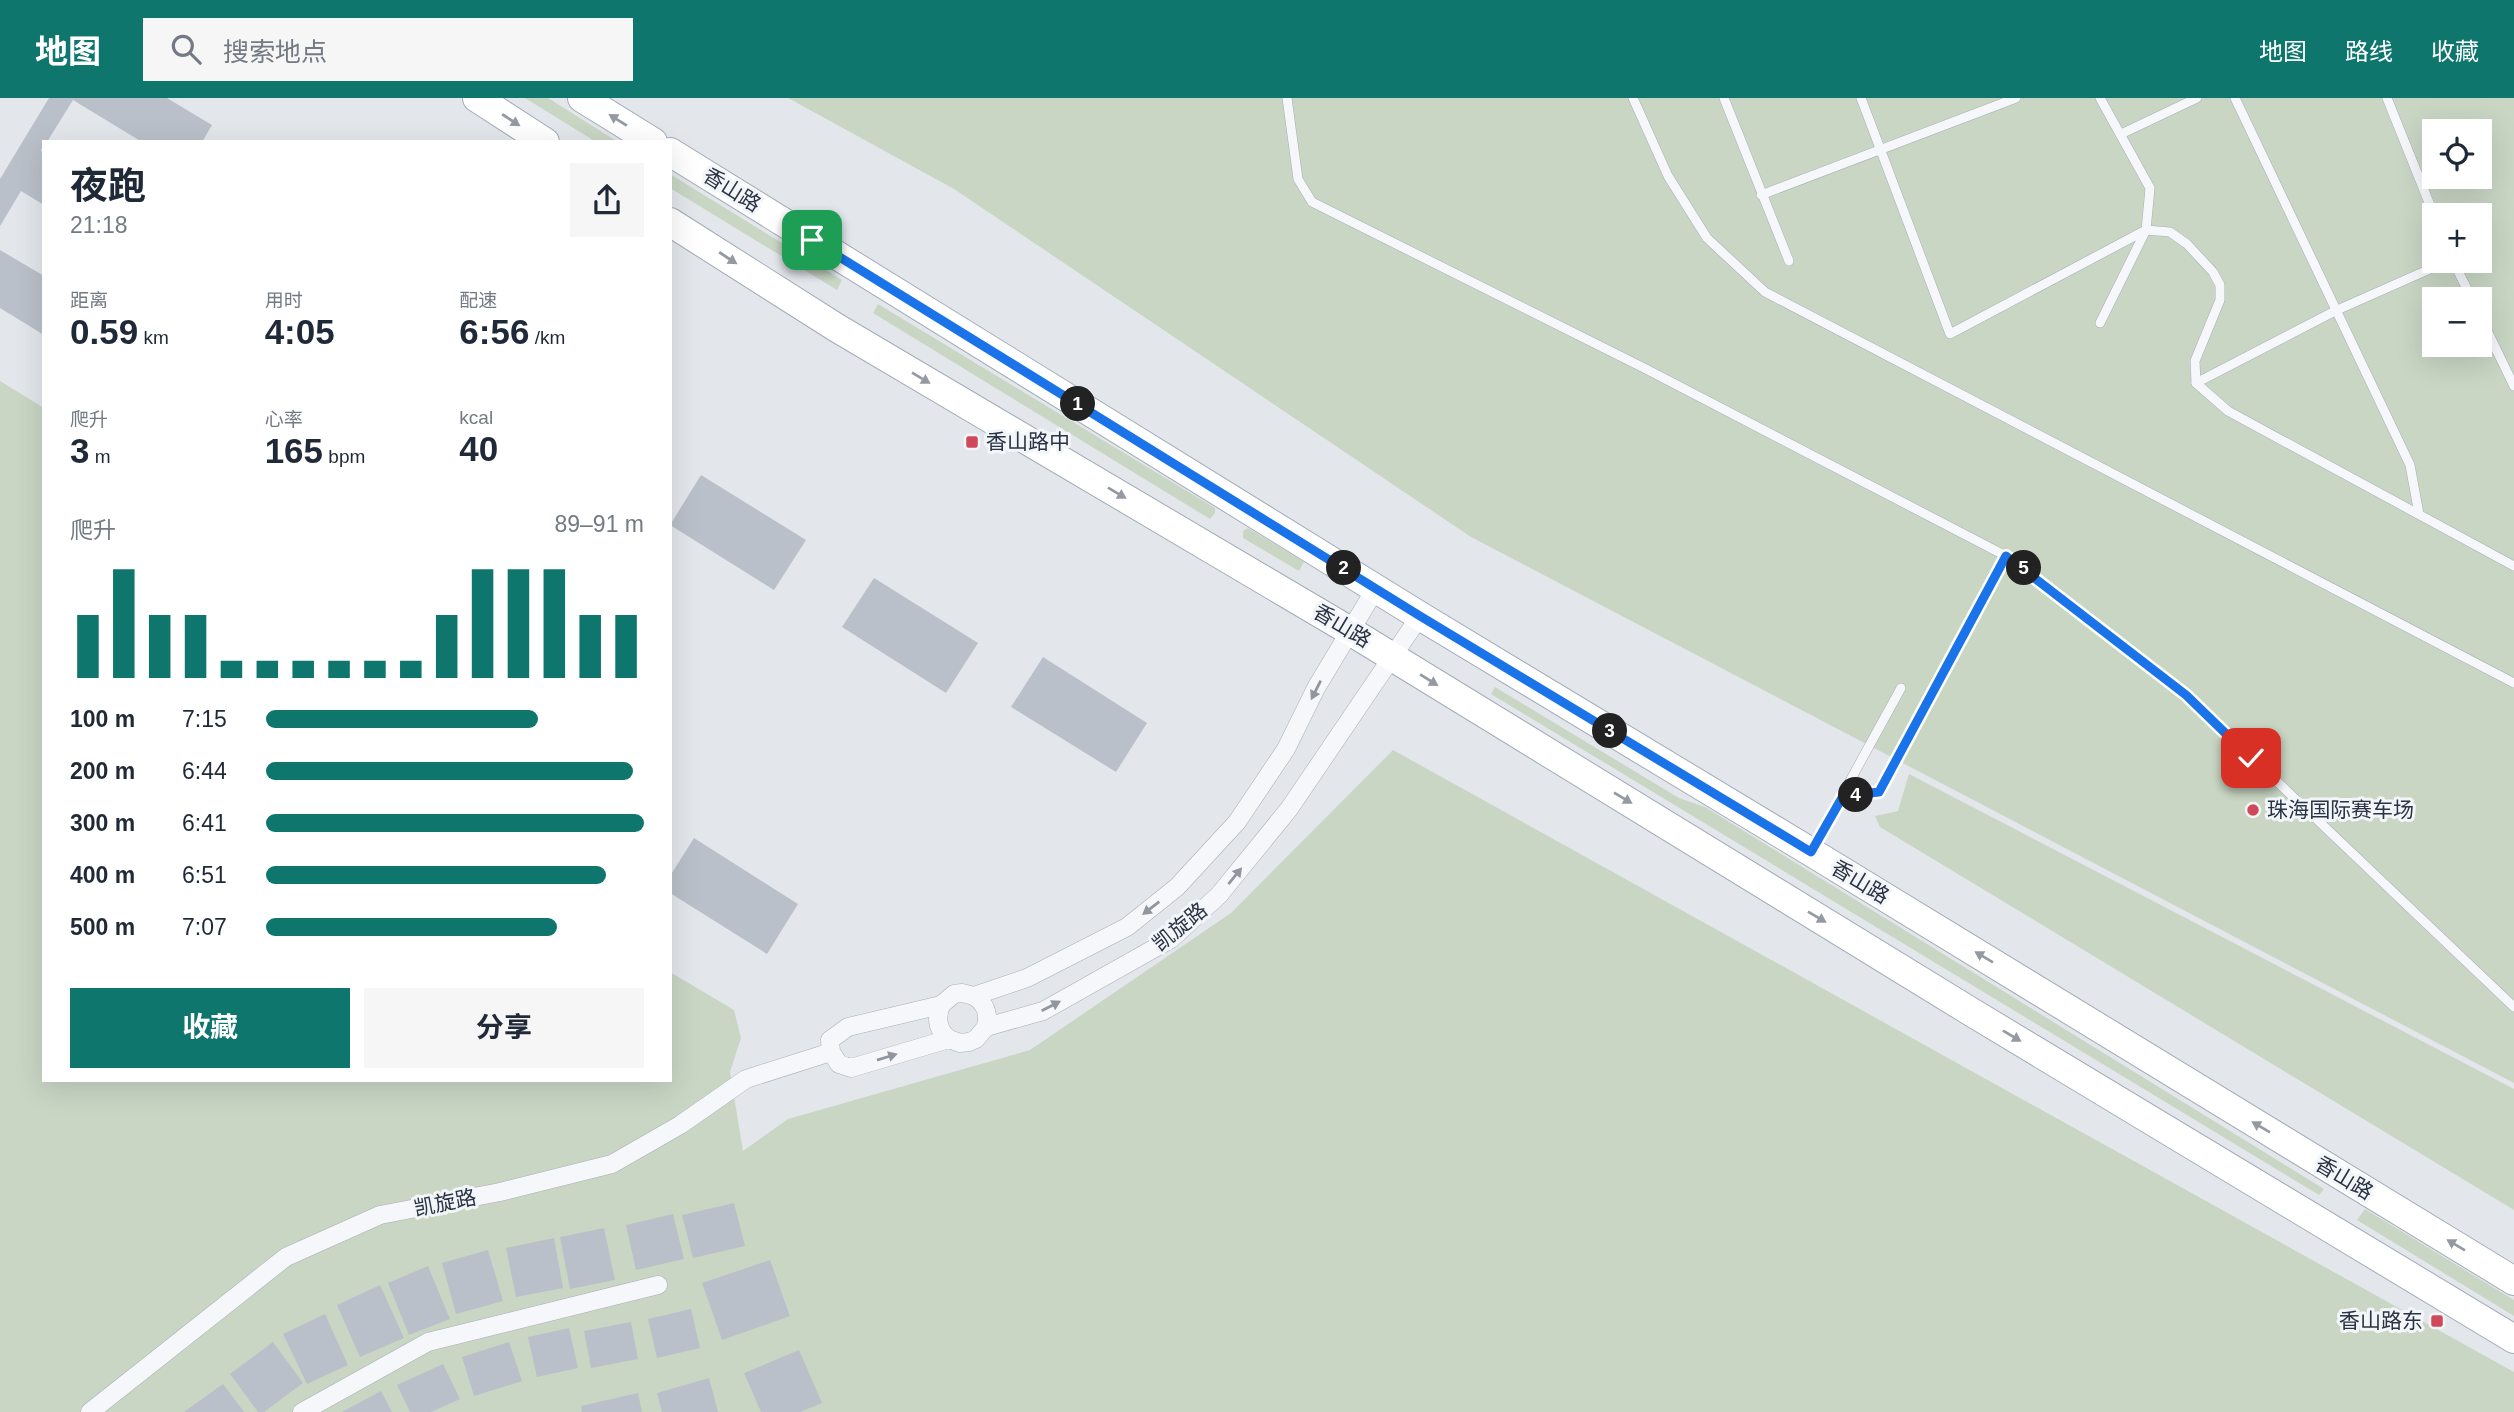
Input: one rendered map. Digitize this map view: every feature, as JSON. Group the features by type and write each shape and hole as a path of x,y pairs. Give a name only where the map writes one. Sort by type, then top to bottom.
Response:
{"main road":[{"path":"477,98 542,140"},
{"path":"582,98 650,140"},
{"name":"香山路","path":"672,153 1420,616 2514,1281"},
{"name":"香山路","path":"672,223 837,328 1350,631 1973,1013 2514,1339"}],"street":[{"name":"凯旋路","path":"1376,588 1316,688 1286,749 1237,822 1177,887 1127,927 1027,978 974,996 954,994 941,1005 848,1027 830,1040 831,1052 839,1064 851,1068 949,1039 960,1043 969,1042 976,1039 986,1027 1043,1011 1171,939 1219,895 1289,809 1420,616"},
{"path":"974,996 983,1003 987,1011 986,1027"},
{"path":"941,1005 937,1021 949,1039"},
{"name":"凯旋路","path":"90,1412 286,1257 380,1215 500,1192 612,1164 680,1125 746,1079 831,1052"},
{"path":"302,1412 428,1342 658,1285"}],"lane":[{"path":"1287,98 1298,179 1312,202 1646,369 2006,556 2186,695 2514,1007"},
{"path":"1633,98 1668,176 1707,237 1765,292 2514,683"},
{"path":"1724,98 1789,261"},
{"path":"1861,98 1950,334 2146,230 2170,232 2188,244 2213,272 2220,285 2220,300 2194,360 2196,383 2228,411 2514,566"},
{"path":"1761,195 2016,98"},
{"path":"2100,98 2150,188 2146,230 2100,323"},
{"path":"2121,134 2197,98"},
{"path":"2235,98 2410,465 2419,514"},
{"path":"2387,98 2429,203"},
{"path":"2196,383 2335,311 2422,273"},
{"path":"2492,341 2514,386"},
{"path":"1843,796 1879,792 2006,556"},
{"path":"1811,852 1901,688"}],"green space":[{"path":"525,98 548,98 615,140 593,140"},
{"name":"珠海国际赛车场","path":"788,98 2514,98 2514,1083 1471,537 954,189"},
{"path":"672,175 842,280 837,290 672,189"},
{"path":"878,304 1215,508 1215,513 1210,519 873,313"},
{"path":"0,381 42,407 42,1082 672,1082 672,973 734,1010 741,1038 730,1072 743,1151 788,1119 1030,1050 1231,913 1393,750 2514,1372 2514,1412 0,1412"},
{"path":"1248,528 1304,562 1299,571 1243,538 1243,531"},
{"path":"1495,687 1679,798 1705,807 2324,1189 2319,1195 1491,694"},
{"path":"1909,774 2514,1089 2514,1210 1880,827 1875,816 1898,811"},
{"path":"2365,1209 2514,1300 2514,1316 2357,1220"}],"building":[{"path":"49,98 167,98 212,125 203,140 139,140 73,100 48,140 42,140 42,204 21,191 0,226 0,179"},
{"path":"0,250 42,275 42,334 0,308"},
{"path":"701,475 806,540 774,590 672,526 672,522"},
{"path":"874,578 978,643 946,693 842,627"},
{"path":"1043,657 1147,723 1116,772 1011,707"},
{"path":"694,838 798,904 767,954 672,894 672,873"},
{"path":"734,1203 745,1246 693,1258 682,1215"},
{"path":"673,1214 684,1259 636,1270 626,1225"},
{"path":"604,1228 615,1280 570,1289 560,1237"},
{"path":"554,1238 563,1288 516,1297 506,1248"},
{"path":"488,1250 503,1301 456,1314 442,1263"},
{"path":"770,1260 790,1316 722,1340 702,1283"},
{"path":"428,1266 450,1319 409,1335 388,1283"},
{"path":"380,1285 404,1338 360,1357 337,1305"},
{"path":"691,1309 700,1348 657,1358 648,1319"},
{"path":"325,1314 348,1365 307,1384 283,1334"},
{"path":"631,1322 638,1359 591,1368 584,1331"},
{"path":"569,1328 578,1368 537,1377 528,1337"},
{"path":"273,1342 303,1383 264,1412 258,1412 230,1374"},
{"path":"509,1342 522,1381 474,1396 462,1357"},
{"path":"799,1350 822,1403 800,1412 761,1412 744,1373"},
{"path":"443,1364 460,1399 431,1412 410,1412 397,1385"},
{"path":"709,1378 718,1412 662,1412 657,1393"},
{"path":"223,1384 244,1412 184,1412"},
{"path":"381,1391 392,1412 342,1412"},
{"path":"638,1393 642,1412 582,1412 581,1406"}],"place":[{"name":"香山路中","path":"972,442"},
{"name":"珠海国际赛车场","path":"2253,810"},
{"name":"香山路东","path":"2437,1321"}],"route":[{"path":"812,240 1420,616 1811,852 1843,796 1879,792 2006,556 2186,695 2251,758"}]}
